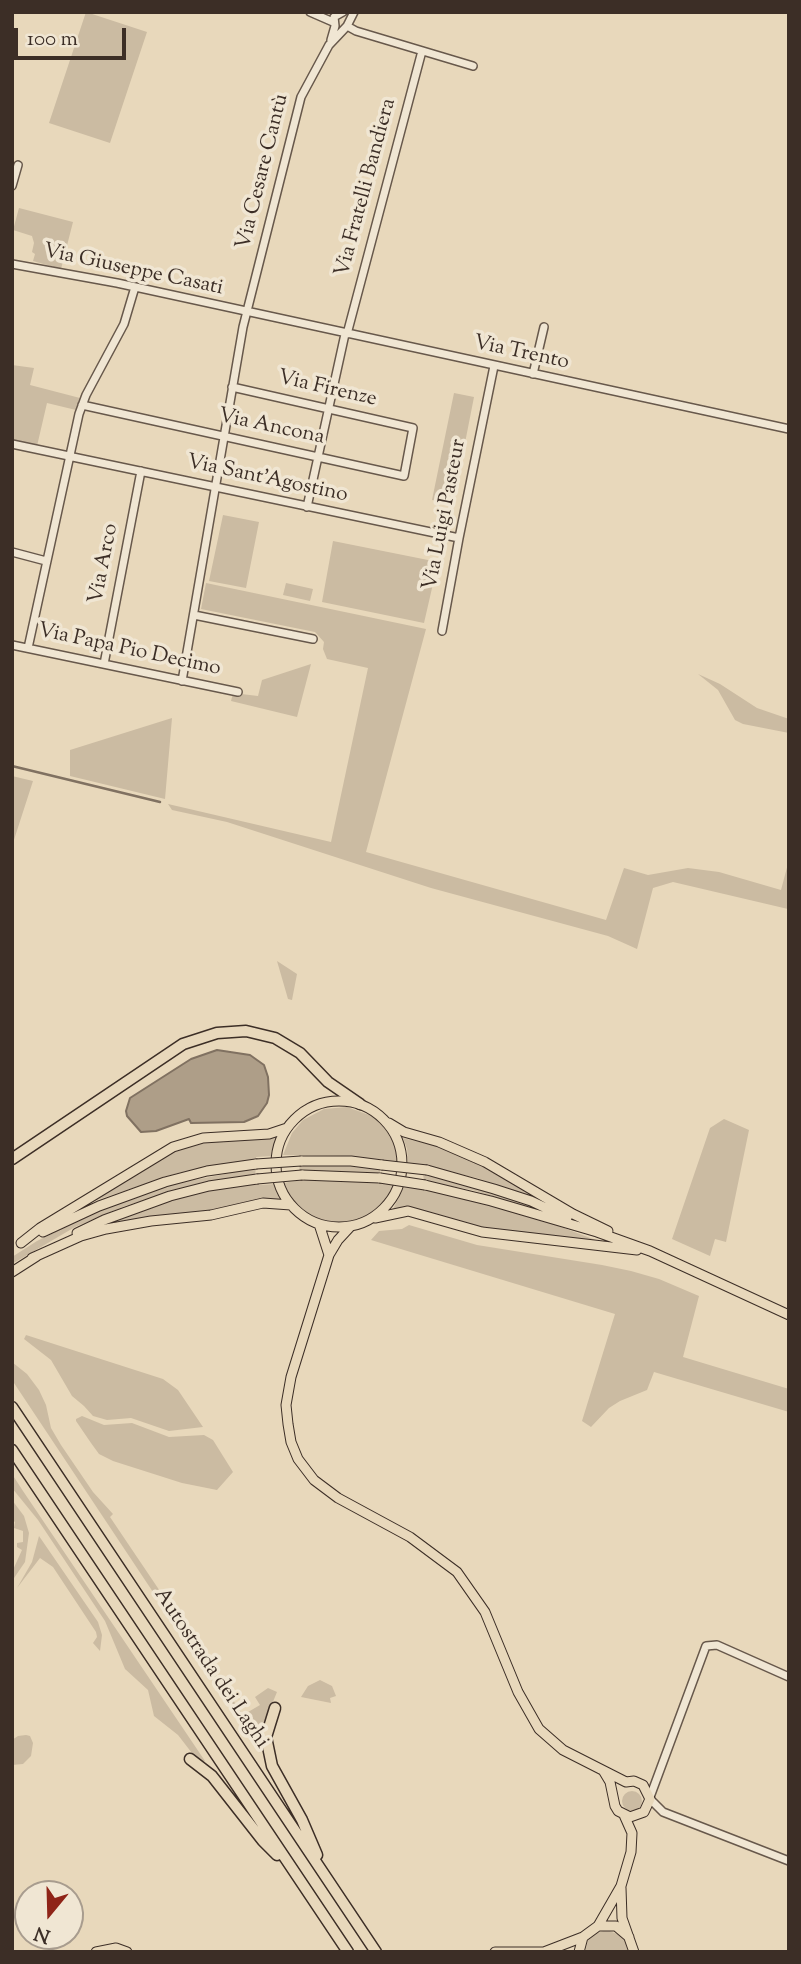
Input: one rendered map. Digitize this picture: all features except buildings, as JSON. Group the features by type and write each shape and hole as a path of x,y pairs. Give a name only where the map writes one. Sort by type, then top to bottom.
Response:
{"highway":[{"path":"12,1159 183,1044 217,1033 246,1031 275,1038 300,1053 328,1082 360,1104"},
{"name":"Autostrada dei Laghi","path":"12,1407 376,1952"},
{"name":"Autostrada dei Laghi","path":"12,1450 348,1952"},
{"path":"275,1708 266,1737 272,1766 302,1820 324,1874"},
{"path":"190,1759 212,1776 263,1841 292,1868"}],"main road":[{"path":"650,1251 482,1232 408,1211 351,1226 318,1224 291,1205 282,1191 276,1167 279,1143 287,1128 298,1116 312,1107 327,1102 360,1104 375,1111 404,1132 485,1162 573,1214 789,1315"},
{"path":"367,1221 381,1212 392,1199 403,1168 402,1152 387,1122"},
{"path":"12,1249 40,1228 173,1147 203,1138 269,1134 287,1128"},
{"path":"21,1243 99,1206 165,1182 207,1171 301,1161 351,1161 427,1170 531,1201 597,1232"},
{"path":"12,1272 68,1237 148,1203 209,1186 257,1178 302,1175 380,1178 425,1185 597,1232 650,1251"},
{"path":"33,1258 81,1236 106,1229 211,1215 263,1203 291,1205"},
{"path":"318,1224 329,1255"},
{"path":"351,1226 329,1255 287,1394 291,1442 299,1459 314,1480 338,1498 410,1536 457,1572 485,1612 518,1692 539,1729 562,1750 626,1782 638,1782 647,1789 650,1798 632,1833 631,1852 621,1886 598,1926 583,1937 544,1952 495,1952"},
{"path":"604,1772 614,1794 615,1806 624,1815 632,1833"},
{"path":"614,1794 626,1782"},
{"path":"624,1815 635,1817 642,1814"},
{"path":"621,1886 622,1918 634,1952"},
{"path":"598,1926 615,1926 629,1937"},
{"path":"579,1952 583,1937"},
{"path":"96,1952 116,1948 127,1952"}],"street":[{"path":"310,12 356,31 473,66"},
{"path":"324,12 347,16 341,24"},
{"name":"Via Cesare Cantù","path":"182,681 246,312 303,90 341,24 354,12"},
{"path":"341,13 341,24"},
{"name":"Via Fratelli Bandiera","path":"307,507 346,334 422,51"},
{"path":"12,186 18,165"},
{"name":"Via Giuseppe Casati","path":"12,264 135,287 246,312"},
{"path":"28,648 68,456 82,405 124,324 135,287"},
{"name":"Via Trento","path":"246,312 789,429"},
{"path":"533,374 544,327"},
{"name":"Via Luigi Pasteur","path":"442,631 494,366"},
{"name":"Via Firenze","path":"232,387 413,428"},
{"name":"Via Ancona","path":"82,405 404,476 413,428"},
{"name":"Via Sant'Agostino","path":"12,444 459,538"},
{"name":"Via Arco","path":"104,664 141,471"},
{"path":"12,552 46,561"},
{"path":"194,615 313,639"},
{"name":"Via Papa Pio Decimo","path":"12,645 238,692"},
{"path":"663,1812 650,1798 651,1788 659,1775 704,1649 709,1644 717,1645 789,1677"},
{"path":"638,1782 659,1775"},
{"path":"642,1814 653,1810 663,1812 789,1861"}],"shaded area":[{"path":"86,12 147,32 110,143 49,123"},
{"path":"19,208 73,222 61,269 33,261 35,254 32,252 32,236 13,230"},
{"path":"12,365 34,368 30,385 80,398 76,410 47,403 37,446 12,441"},
{"path":"454,393 474,397 453,504 432,500"},
{"path":"223,515 259,522 246,588 209,581"},
{"path":"333,541 438,562 424,623 322,602"},
{"path":"206,583 426,629 366,852 606,920 624,868 648,875 688,868 719,872 781,890 789,860 788,909 673,882 653,888 637,949 608,936 431,888 227,822 172,810 168,804 331,842 368,668 327,659 323,649 324,642 315,632 201,609"},
{"path":"286,583 313,589 310,601 283,595"},
{"path":"311,664 297,717 231,701 233,693 258,696 262,680"},
{"path":"698,674 720,684 757,708 789,719 789,733 735,720 718,690"},
{"path":"172,718 165,799 70,776 70,750"},
{"path":"12,776 33,781 12,846"},
{"path":"277,961 297,974 292,1000 288,999"},
{"path":"217,1050 250,1055 264,1065 269,1095 258,1116 244,1122 191,1123 189,1119 156,1131 141,1132 127,1116 130,1098 191,1059"},
{"path":"347,1107 372,1116 384,1127 394,1144 398,1162 342,1156 283,1155 292,1133 303,1120 324,1109"},
{"path":"724,1119 749,1130 726,1242 715,1239 710,1256 672,1239 710,1128"},
{"path":"277,1138 273,1156 178,1173 88,1203 157,1160 179,1150 208,1142"},
{"path":"403,1138 440,1147 471,1159 531,1193 529,1196 477,1178 408,1163"},
{"path":"300,1165 366,1166 380,1168 380,1174 299,1171"},
{"path":"256,1168 255,1175 203,1182 125,1206 75,1227 12,1264 12,1257 37,1241 112,1204 174,1184"},
{"path":"423,1174 461,1181 542,1208 541,1211 472,1190 424,1181"},
{"path":"315,1178 394,1185 384,1202 368,1215 351,1222 335,1223 308,1213 294,1201 283,1183"},
{"path":"259,1183 275,1184 282,1200 265,1200 207,1212 104,1225 163,1202 208,1190"},
{"path":"404,1187 452,1193 540,1219 601,1242 490,1229 410,1207 393,1209"},
{"path":"409,1225 477,1245 631,1271 659,1279 699,1296 683,1357 789,1389 789,1412 654,1372 647,1390 609,1408 591,1427 582,1421 615,1314 371,1240 379,1231 402,1229"},
{"path":"26,1335 163,1379 178,1390 203,1427 169,1431 131,1418 107,1420 93,1416 72,1396 51,1360 24,1339"},
{"path":"12,1362 27,1374 39,1390 46,1405 51,1428 61,1445 93,1492 113,1514 110,1517 170,1606 173,1605 177,1609 173,1612 198,1648 203,1646 216,1666 212,1669 219,1679 224,1676 230,1684 225,1688 243,1715 260,1705 255,1697 268,1688 277,1692 263,1726 260,1753 12,1380"},
{"path":"82,1416 104,1425 132,1423 169,1437 204,1435 213,1440 233,1472 217,1490 182,1483 113,1461 99,1454 91,1443 76,1421"},
{"path":"12,1474 205,1761 202,1763 178,1735 154,1716 148,1690 125,1669 105,1621 38,1520 12,1488"},
{"path":"12,1500 24,1516 29,1533 25,1562 12,1581 12,1572 22,1550 17,1547 17,1543 23,1542 23,1531 14,1528"},
{"path":"39,1536 98,1622 102,1635 100,1651 93,1643 97,1637 96,1632 53,1567 40,1558 17,1588 32,1562"},
{"path":"320,1680 332,1686 336,1696 330,1698 331,1703 301,1697 308,1686"},
{"path":"30,1736 33,1743 31,1756 23,1764 12,1765 12,1740"},
{"path":"632,1791 639,1794 642,1801 639,1808 632,1811 625,1808 622,1801 625,1794"},
{"path":"607,1930 625,1940 628,1952 585,1952 588,1940 593,1934"}],"waterway":[{"path":"12,766 160,802"}]}
